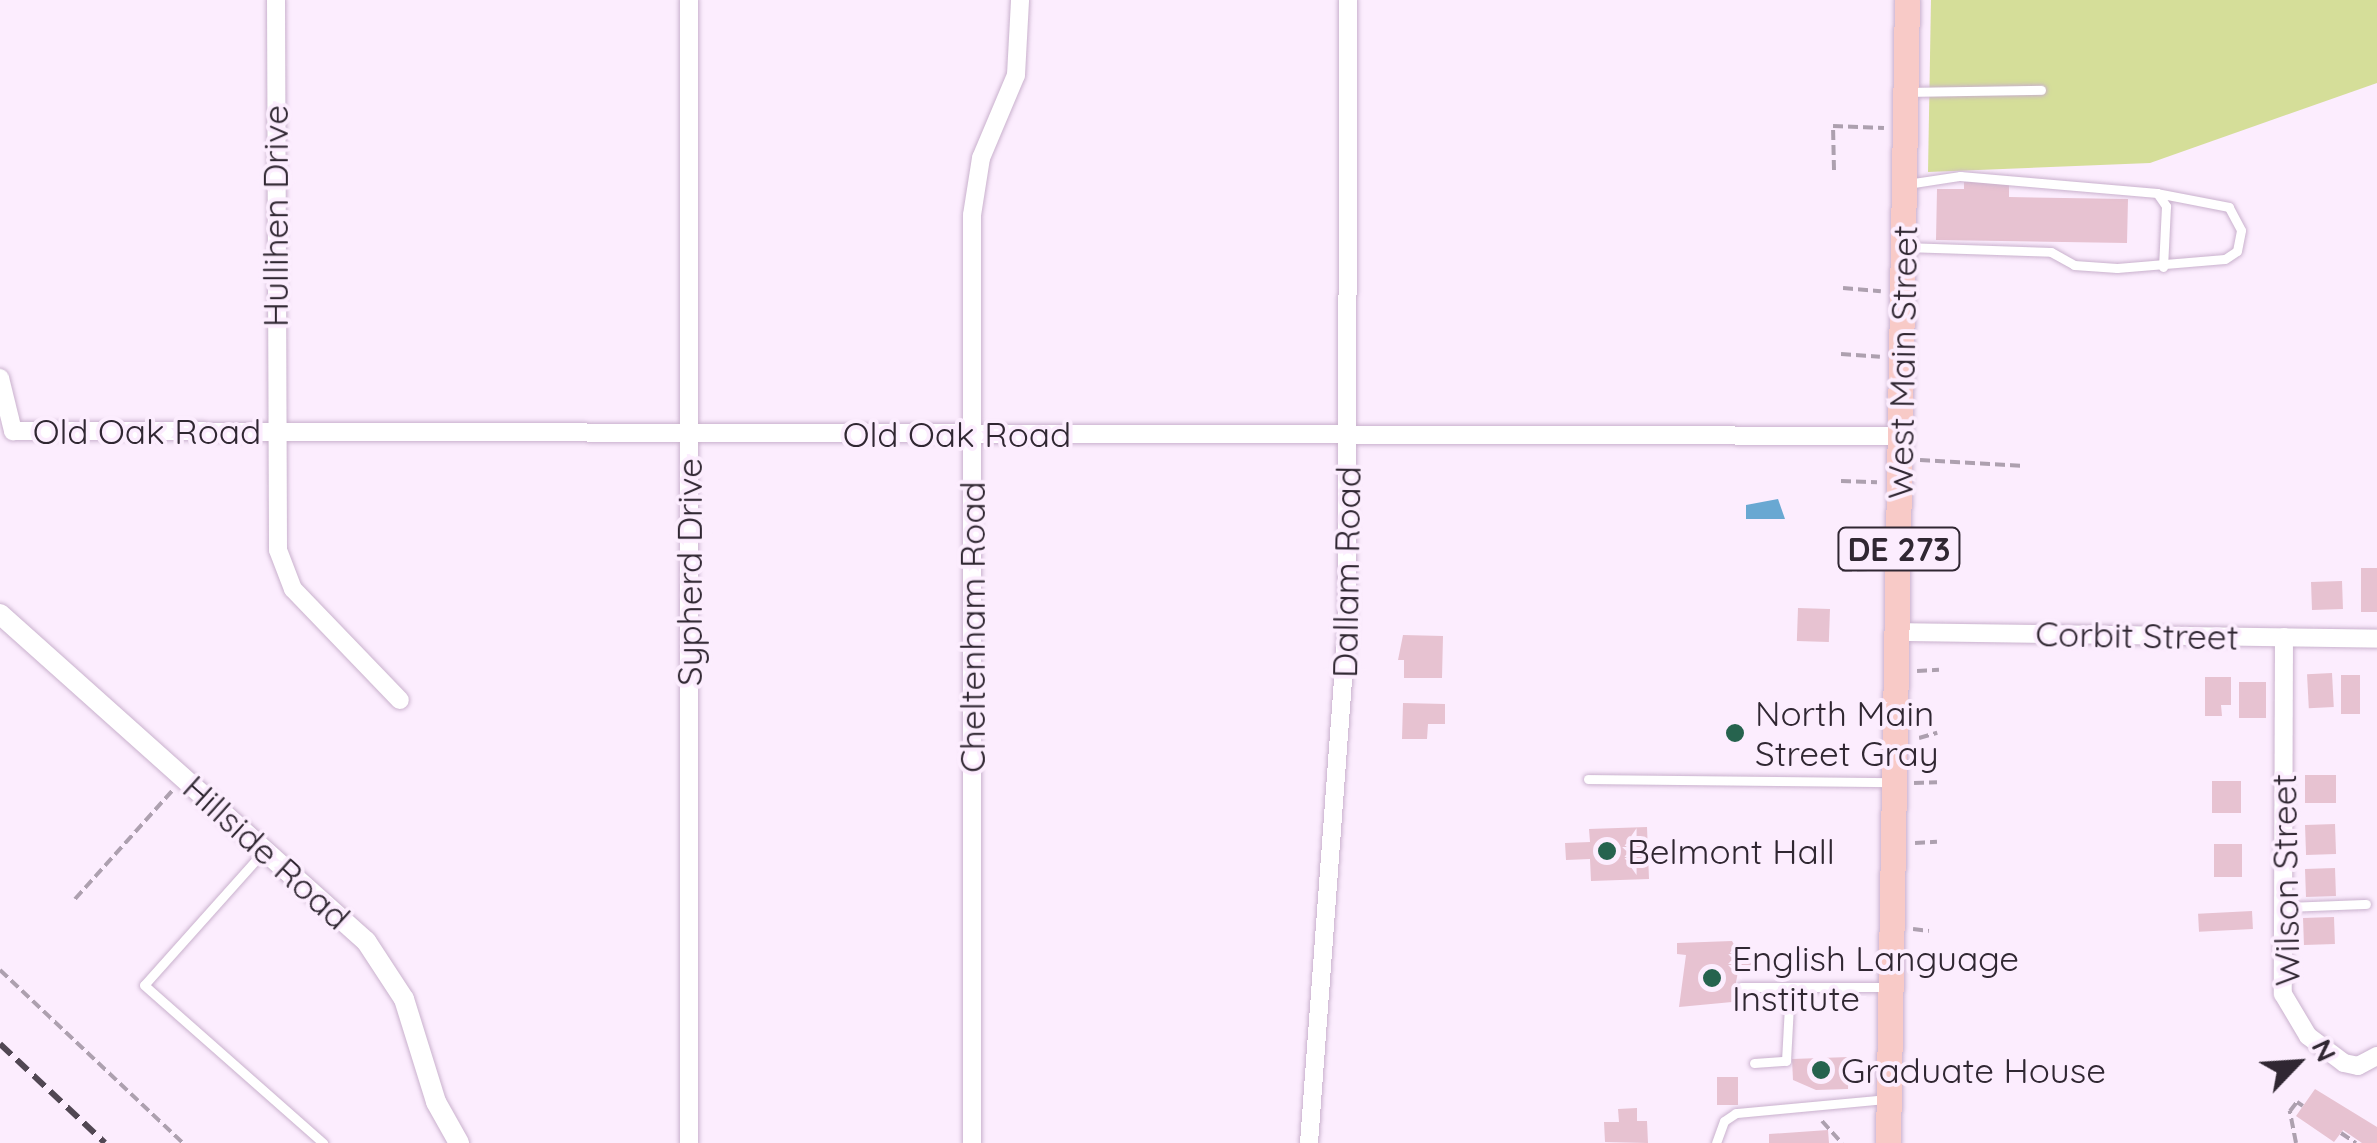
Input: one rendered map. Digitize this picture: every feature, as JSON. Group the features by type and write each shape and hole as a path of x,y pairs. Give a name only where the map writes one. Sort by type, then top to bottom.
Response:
{"main road":[{"name":"West Main Street","path":"1888,1143 1891,987 1905,783 1898,632 1908,0"}],"street":[{"name":"Hullihen Drive","path":"276,0 274,432 283,572 400,700"},
{"name":"Sypherd Drive","path":"689,1143 690,0"},
{"name":"Cheltenham Road","path":"972,1143 975,180 1016,75 1020,0"},
{"name":"Dallam Road","path":"1309,1143 1346,655 1348,0"},
{"name":"Old Oak Road","path":"0,378 13,431 1900,436"},
{"name":"Hillside Road","path":"0,618 264,850 388,969 410,1012 436,1102 459,1143"},
{"name":"Corbit Street","path":"1898,632 2377,639"},
{"name":"Wilson Street","path":"2284,637 2280,968 2293,1016 2308,1036 2344,1063 2358,1066 2377,1056"}],"lane":[{"path":"1906,92 2041,90"},
{"path":"1904,184 1960,176 2157,194 2230,208 2241,230 2237,251 2225,259 2163,267 2074,265 2050,252 1904,247"},
{"path":"2157,194 2166,206 2163,267"},
{"path":"1588,780 1905,783"},
{"path":"264,850 144,985 323,1143"},
{"path":"2280,908 2366,904"},
{"path":"1741,987 1891,987"},
{"path":"1754,1062 1786,1061 1790,987"},
{"path":"1716,1143 1724,1121 1736,1113 1810,1110 1889,1098"}],"path":[{"path":"1834,170 1832,126 1889,128"},
{"path":"1843,288 1886,292"},
{"path":"1841,354 1884,358"},
{"path":"1920,460 2025,466"},
{"path":"1840,480 1882,482"},
{"path":"1842,570 1881,569"},
{"path":"1917,671 1939,670"},
{"path":"1915,740 1937,733"},
{"path":"1905,783 1936,782"},
{"path":"75,899 172,791"},
{"path":"1914,844 1937,842"},
{"path":"1913,930 1929,931"},
{"path":"0,970 182,1143"},
{"path":"2296,1143 2290,1111 2297,1102 2302,1106"},
{"path":"1810,1110 1842,1143"},
{"path":"2341,1132 2356,1143"}],"green space":[{"path":"1931,0 2377,0 2377,83 2150,163 1928,172"}],"water":[{"path":"1778,499 1785,519 1746,519 1746,505"}],"building":[{"path":"1964,182 2009,182 2009,197 2128,199 2127,243 1936,240 1937,189 1964,189"},
{"path":"2361,568 2377,568 2377,612 2361,612"},
{"path":"2342,581 2343,609 2312,610 2311,582"},
{"path":"1798,608 1830,609 1829,642 1797,641"},
{"path":"1403,635 1443,636 1442,678 1404,678 1404,660 1398,660"},
{"path":"2332,673 2334,707 2309,708 2307,674"},
{"path":"2341,675 2360,675 2360,714 2341,714"},
{"path":"2205,677 2231,677 2231,705 2221,705 2222,716 2205,716"},
{"path":"2239,682 2266,682 2266,718 2239,718"},
{"path":"1403,703 1445,704 1445,724 1428,724 1427,739 1402,739"},
{"path":"2305,775 2336,775 2336,803 2305,803"},
{"path":"2212,781 2241,781 2241,813 2212,813"},
{"path":"2335,824 2336,854 2306,855 2305,825"},
{"name":"Belmont Hall","path":"1647,827 1649,879 1591,881 1590,859 1566,860 1565,843 1590,842 1589,829"},
{"path":"2214,844 2242,844 2242,877 2214,877"},
{"path":"2335,868 2336,896 2306,897 2305,869"},
{"path":"2252,911 2253,929 2199,932 2198,914"},
{"path":"2334,917 2335,944 2304,945 2303,918"},
{"name":"English Language Institute","path":"1732,941 1741,957 1755,956 1756,971 1738,972 1732,1002 1679,1007 1686,955 1677,954 1677,943"},
{"name":"Graduate House","path":"1849,1057 1848,1089 1816,1090 1793,1080 1792,1059"},
{"path":"1717,1077 1738,1077 1738,1105 1717,1105"},
{"path":"2315,1089 2377,1127 2377,1143 2362,1143 2343,1130 2334,1142 2296,1116"},
{"path":"1637,1108 1637,1121 1647,1121 1648,1143 1605,1142 1604,1122 1619,1122 1618,1109"},
{"path":"1828,1130 1829,1143 1769,1143 1769,1134"}],"railway":[{"path":"0,1044 105,1143"}],"place":[{"name":"North Main Street Gray","path":"1735,733"},
{"name":"Belmont Hall","path":"1607,851"},
{"name":"English Language Institute","path":"1712,978"},
{"name":"Graduate House","path":"1821,1070"}]}
